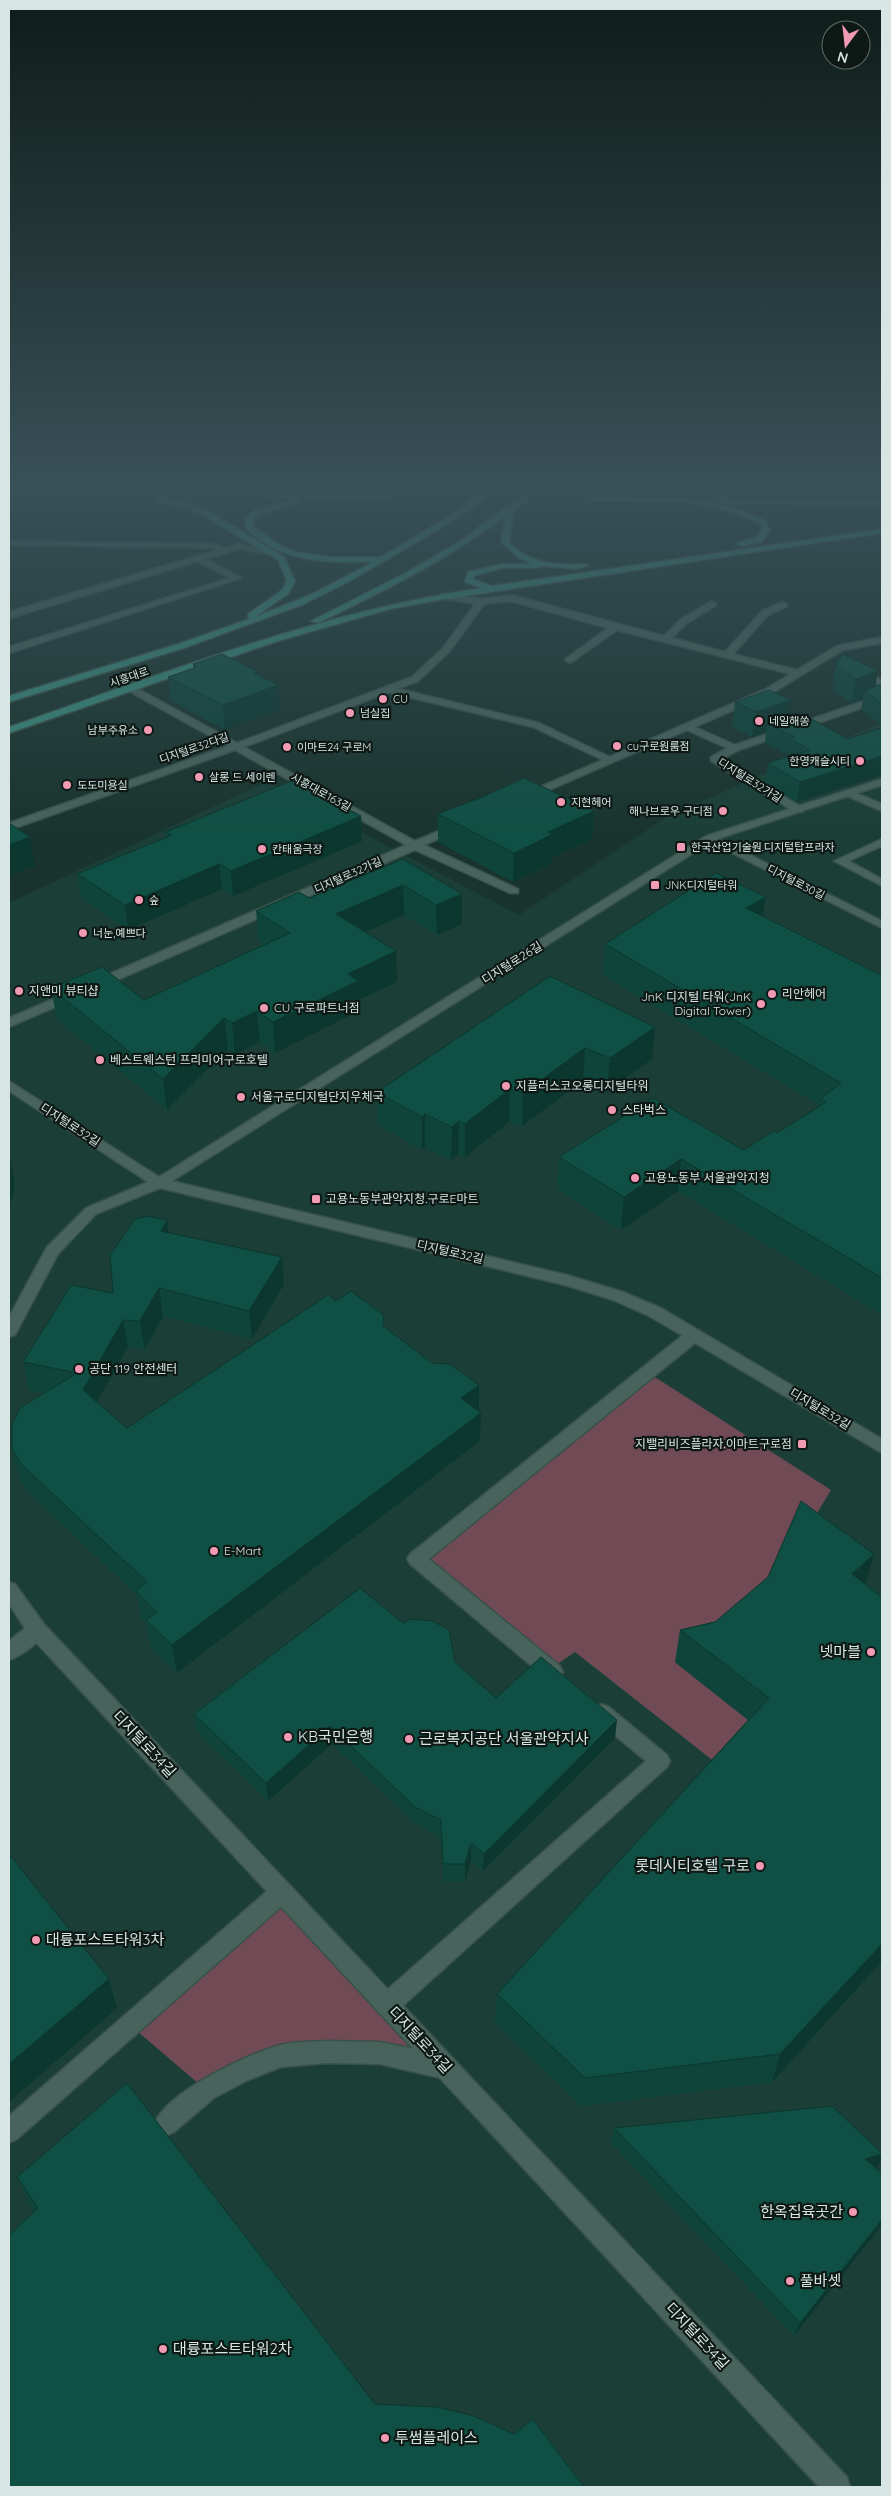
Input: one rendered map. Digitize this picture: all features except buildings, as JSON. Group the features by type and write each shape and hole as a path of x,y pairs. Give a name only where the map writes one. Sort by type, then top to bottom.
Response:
{"main road":[{"path":"234,628 273,600"},
{"name":"시흥대로","path":"9,699 234,628 301,600"},
{"name":"시흥대로","path":"9,730 277,638 354,600"},
{"path":"277,638 389,607 422,600"}],"street":[{"path":"9,615 59,600"},
{"path":"9,650 166,600"},
{"path":"472,600 481,602 492,600"},
{"path":"520,600 614,627 667,638 799,673"},
{"name":"디지털로32다길","path":"9,827 238,746 415,678 446,650 481,602"},
{"path":"667,638 684,621 712,604"},
{"path":"728,654 765,613 783,605"},
{"path":"570,660 614,627"},
{"path":"513,803 769,691 840,648 882,640"},
{"path":"822,659 857,666 882,685"},
{"name":"시흥대로163길","path":"130,688 416,846 514,891"},
{"path":"387,690 536,724 611,760"},
{"path":"735,748 882,698"},
{"name":"디지털로32가길","path":"687,727 735,748"},
{"name":"디지털로32가길","path":"735,748 715,759 799,810"},
{"name":"디지털로26길","path":"159,1183 710,838 882,782"},
{"path":"849,793 882,808"},
{"name":"디지털로32가길","path":"9,1022 469,822"},
{"name":"디지털로30길","path":"710,838 882,925"},
{"path":"880,844 840,861 882,883"},
{"name":"디지털로32길","path":"9,1085 159,1183 567,1280 618,1296 655,1312 694,1334 882,1447"},
{"path":"9,1331 52,1251 91,1211 159,1183"},
{"path":"564,1682 416,1559 694,1334"},
{"name":"디지털로34길","path":"9,1589 37,1630 838,2487"},
{"path":"9,1652 37,1630"},
{"path":"387,2004 660,1760 586,1700"},
{"path":"9,2131 282,1892"},
{"path":"166,2124 206,2090 239,2072 281,2056 326,2052 380,2053 445,2067"}],"shaded area":[{"path":"882,722 882,2487 9,2487 9,903 266,782 519,915 668,816"},
{"path":"647,1372 831,1490 767,1596 676,1663 761,1730 725,1770 575,1652 550,1669 416,1559"},
{"path":"282,1892 445,2067 326,2052 206,2090 130,2025"}],"place":[{"name":"CU","path":"383,699"},
{"name":"넘실집","path":"350,713"},
{"name":"네일해쏭","path":"759,721"},
{"name":"남부주유소","path":"148,730"},
{"name":"cu구로원룸점","path":"617,746"},
{"name":"이마트24 구로M","path":"287,747"},
{"name":"한영캐슬시티","path":"860,761"},
{"name":"살롱 드 세이렌","path":"199,777"},
{"name":"도도미용실","path":"67,785"},
{"name":"지현헤어","path":"561,802"},
{"name":"해나브로우 구디점","path":"723,811"},
{"name":"한국산업기술원.디지털탑프라자","path":"681,847"},
{"name":"칸태움극장","path":"262,849"},
{"name":"JNK디지털타워","path":"655,885"},
{"name":"숲","path":"139,900"},
{"name":"너눈,예쁘다","path":"83,933"},
{"name":"지앤미 뷰티샵","path":"19,991"},
{"name":"리안헤어","path":"772,994"},
{"name":"JnK 디지털 타워(JnK Digital Tower)","path":"761,1004"},
{"name":"CU 구로파트너점","path":"264,1008"},
{"name":"베스트웨스턴 프리미어구로호텔","path":"100,1060"},
{"name":"지플러스코오롱디지털타워","path":"506,1086"},
{"name":"서울구로디지털단지우체국","path":"241,1097"},
{"name":"스타벅스","path":"612,1110"},
{"name":"고용노동부 서울관악지청","path":"635,1178"},
{"name":"고용노동부관악지청.구로E마트","path":"316,1199"},
{"name":"공단 119 안전센터","path":"79,1369"},
{"name":"지밸리비즈플라자.이마트구로점","path":"802,1444"},
{"name":"E-Mart","path":"214,1551"},
{"name":"넷마블","path":"871,1652"},
{"name":"KB국민은행","path":"288,1737"},
{"name":"근로복지공단 서울관악지사","path":"409,1739"},
{"name":"롯데시티호텔 구로","path":"760,1866"},
{"name":"대륭포스트타워3차","path":"36,1940"},
{"name":"한옥집육곳간","path":"853,2212"},
{"name":"풀바셋","path":"790,2281"},
{"name":"대륭포스트타워2차","path":"163,2349"},
{"name":"투썸플레이스","path":"385,2438"}]}
